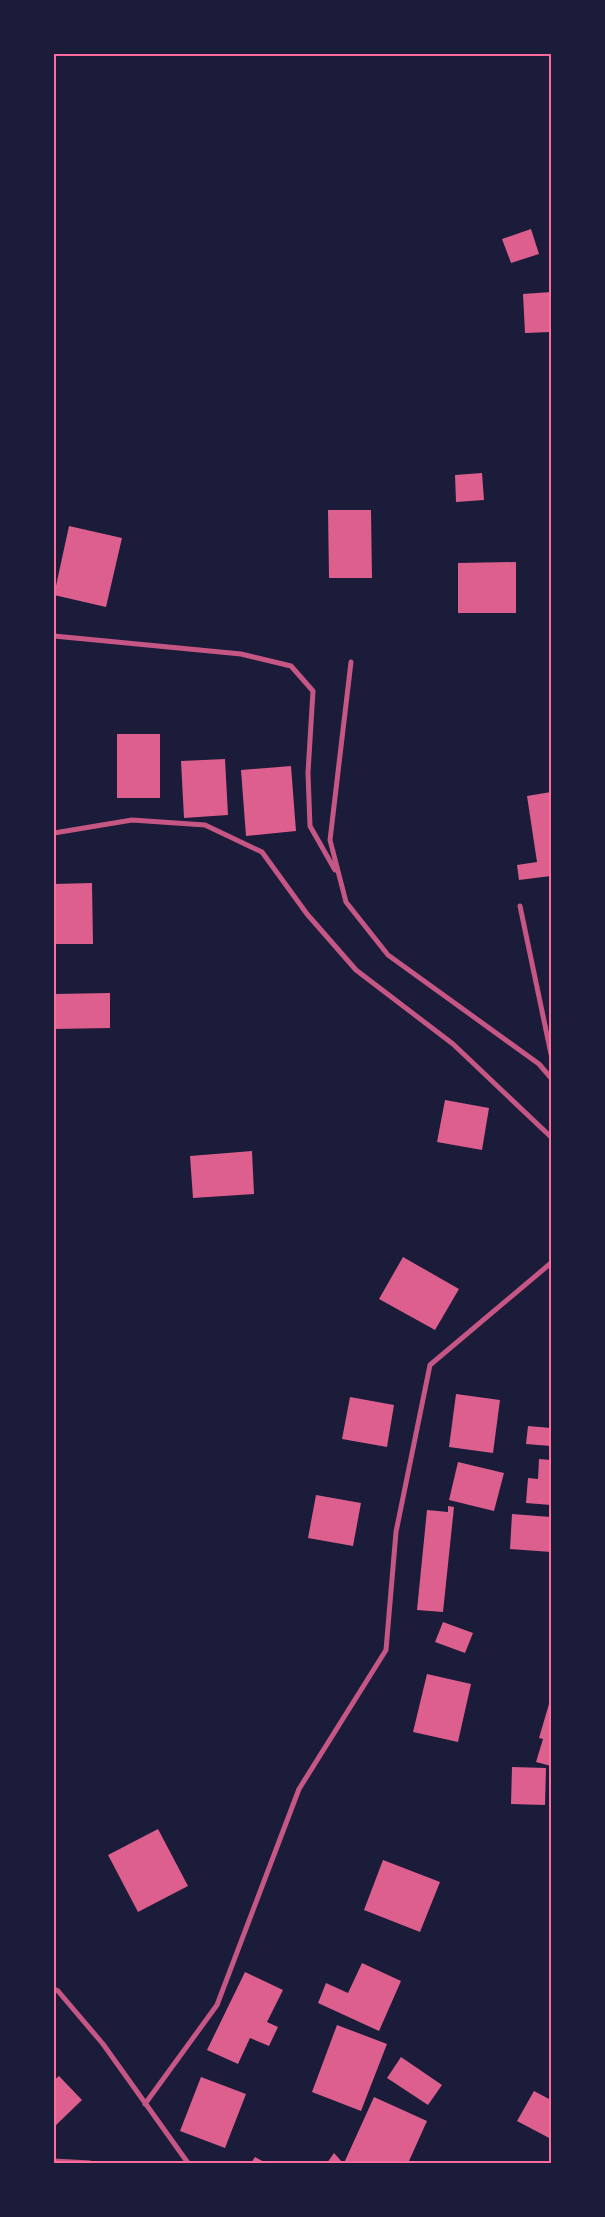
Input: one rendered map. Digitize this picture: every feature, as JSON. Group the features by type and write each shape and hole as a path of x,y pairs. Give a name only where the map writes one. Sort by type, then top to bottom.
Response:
{"street":[{"path":"54,636 241,654 291,666 313,691 308,773 310,826 339,877"},
{"path":"351,662 330,840 346,902 388,955 539,1064 551,1078"},
{"path":"54,833 132,820 205,825 262,852 307,914 356,970 453,1044 551,1137"},
{"path":"520,906 551,1054"},
{"path":"145,2104 217,2005 299,1789 386,1650 396,1532 430,1365 551,1263"},
{"path":"55,1988 103,2044 188,2163"},
{"path":"54,2161 90,2163"}],"building":[{"path":"531,229 539,254 511,263 502,239"},
{"path":"551,292 551,332 525,333 523,294"},
{"path":"482,473 484,500 456,502 455,475"},
{"path":"328,510 371,510 372,578 329,578"},
{"path":"69,526 122,538 106,607 54,595"},
{"path":"516,562 516,613 458,613 458,563"},
{"path":"117,734 160,734 160,798 117,798"},
{"path":"225,759 228,815 184,818 181,761"},
{"path":"291,766 296,831 246,836 241,770"},
{"path":"551,792 551,876 519,880 517,865 537,862 527,796"},
{"path":"92,883 93,944 54,944 54,884"},
{"path":"110,993 110,1028 54,1029 54,994"},
{"path":"445,1100 489,1108 482,1150 437,1142"},
{"path":"252,1151 254,1194 193,1198 190,1156"},
{"path":"403,1257 459,1289 435,1330 379,1299"},
{"path":"456,1394 500,1400 493,1453 449,1447"},
{"path":"350,1397 394,1405 387,1447 342,1439"},
{"path":"528,1426 551,1428 551,1446 526,1444"},
{"path":"539,1459 551,1460 551,1505 526,1503 528,1478 538,1479"},
{"path":"458,1462 504,1473 494,1511 449,1500"},
{"path":"316,1495 361,1503 353,1546 308,1538"},
{"path":"448,1506 454,1507 443,1612 417,1610 427,1510 448,1512"},
{"path":"512,1514 551,1517 551,1552 510,1549"},
{"path":"443,1622 473,1633 465,1653 435,1642"},
{"path":"427,1674 471,1684 458,1742 413,1732"},
{"path":"549,1704 551,1705 551,1766 536,1762 543,1739 539,1738"},
{"path":"512,1767 546,1768 545,1805 511,1804"},
{"path":"158,1829 188,1886 138,1912 108,1855"},
{"path":"383,1860 440,1882 420,1932 364,1910"},
{"path":"362,1963 401,1981 379,2031 318,2003 326,1983 348,1993"},
{"path":"245,1972 283,1990 267,2022 278,2027 269,2046 250,2038 238,2064 207,2050"},
{"path":"337,2025 387,2044 361,2111 312,2092"},
{"path":"401,2057 442,2085 428,2105 387,2078"},
{"path":"59,2076 82,2100 54,2127 54,2080"},
{"path":"201,2077 246,2094 225,2148 180,2131"},
{"path":"534,2091 551,2100 551,2139 517,2121"},
{"path":"374,2097 427,2121 409,2161 414,2163 344,2163"},
{"path":"334,2153 343,2163 327,2163"},
{"path":"255,2157 266,2163 251,2163"}]}
